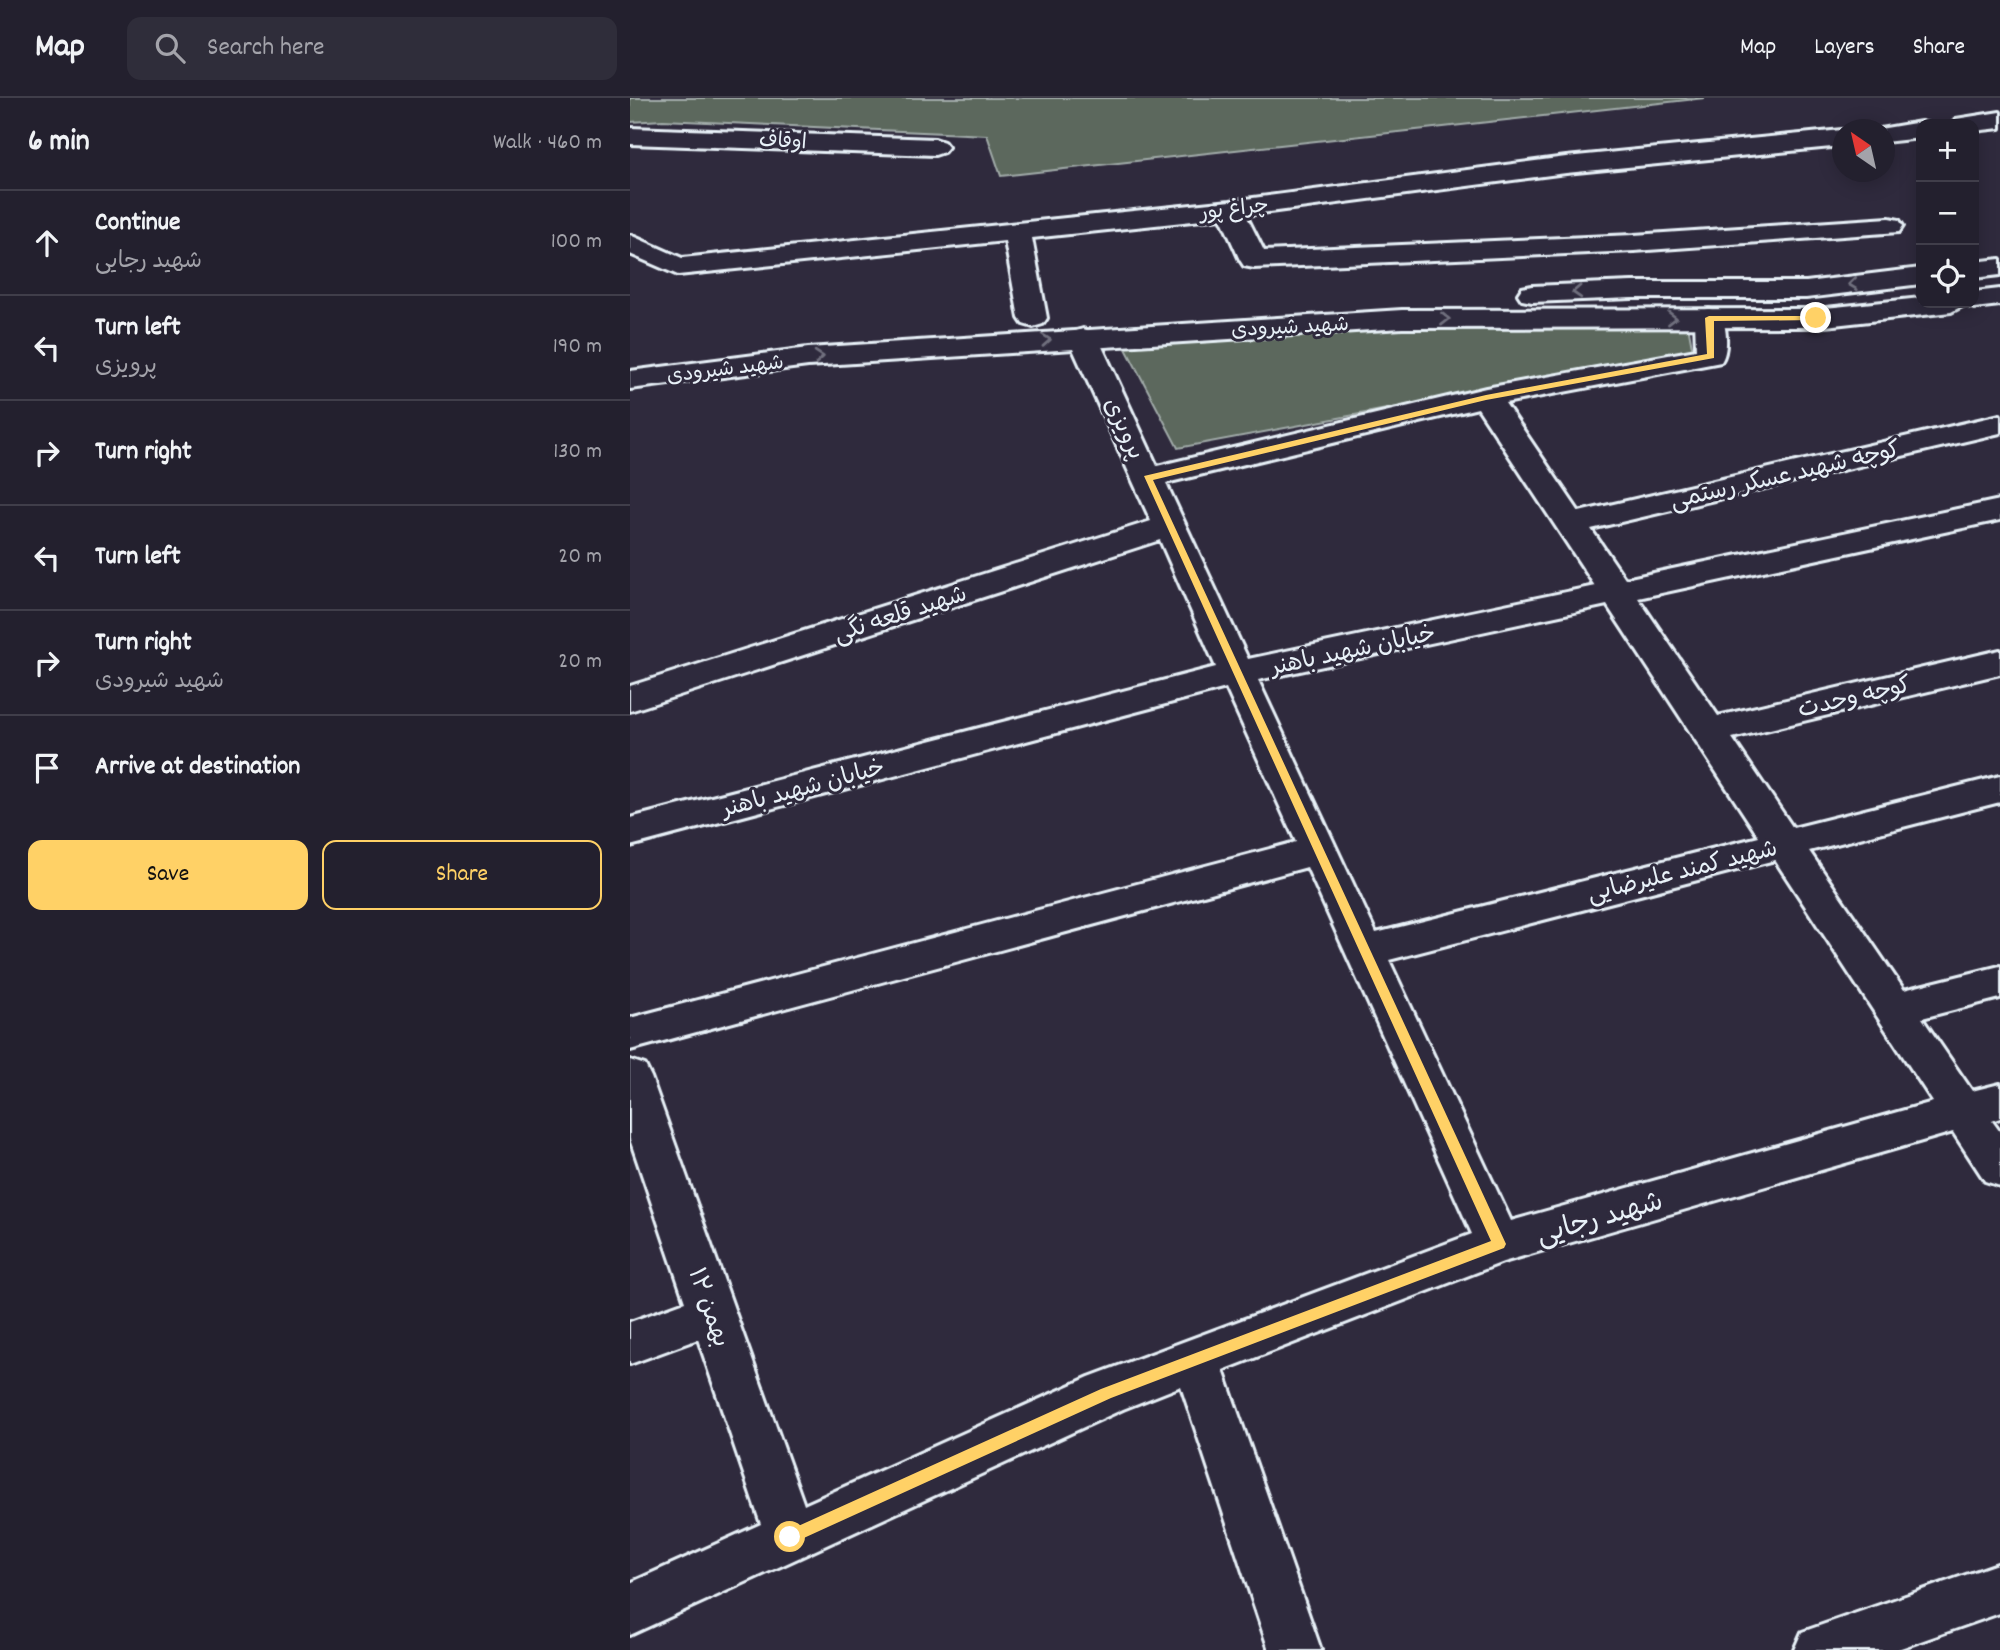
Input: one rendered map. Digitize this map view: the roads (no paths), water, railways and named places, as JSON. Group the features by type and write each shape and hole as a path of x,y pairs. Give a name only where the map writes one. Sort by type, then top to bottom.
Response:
{"street":[{"path":"1979,122 2000,120"},
{"path":"1895,133 1916,131"},
{"name":"اوقاف","path":"630,136 935,147"},
{"name":"چراغ پور","path":"630,243 678,267 1230,209 1566,165 1832,139"},
{"path":"1230,209 1254,260 1634,243 1889,226"},
{"path":"1017,232 1033,318"},
{"path":"1979,269 2000,267"},
{"name":"شهید شیرودی","path":"630,355 803,336 1033,318 1632,290 1806,290 1916,277"},
{"path":"1979,299 2000,297"},
{"name":"شهید شیرودی","path":"630,380 808,358 1402,319 1816,318 1916,307"},
{"path":"1148,478 1486,397 1711,356 1709,318"},
{"name":"پرویزی","path":"1083,338 1499,1244"},
{"path":"1486,397 1894,1009 1981,1106 2000,1168"},
{"name":"کوچه شهید عسکر رستمی","path":"1570,524 2000,424"},
{"name":"خیابان شهید باهنر","path":"630,832 1237,673 1997,515"},
{"name":"شهید قلعه نگی","path":"630,699 1170,526"},
{"name":"کوچه وحدت","path":"1709,731 2000,662"},
{"name":"شهید کمند علیرضایی","path":"1365,951 2000,789"},
{"path":"630,1034 1318,850"},
{"path":"1894,1009 2000,982"},
{"name":"۱۲ بهمن","path":"633,1097 790,1537"},
{"name":"شهید رجایی","path":"630,1609 1106,1393 1499,1244 1981,1106"},
{"path":"630,1343 712,1313"},
{"path":"1196,1359 1295,1650"},
{"path":"1821,1650 2000,1588"}]}
